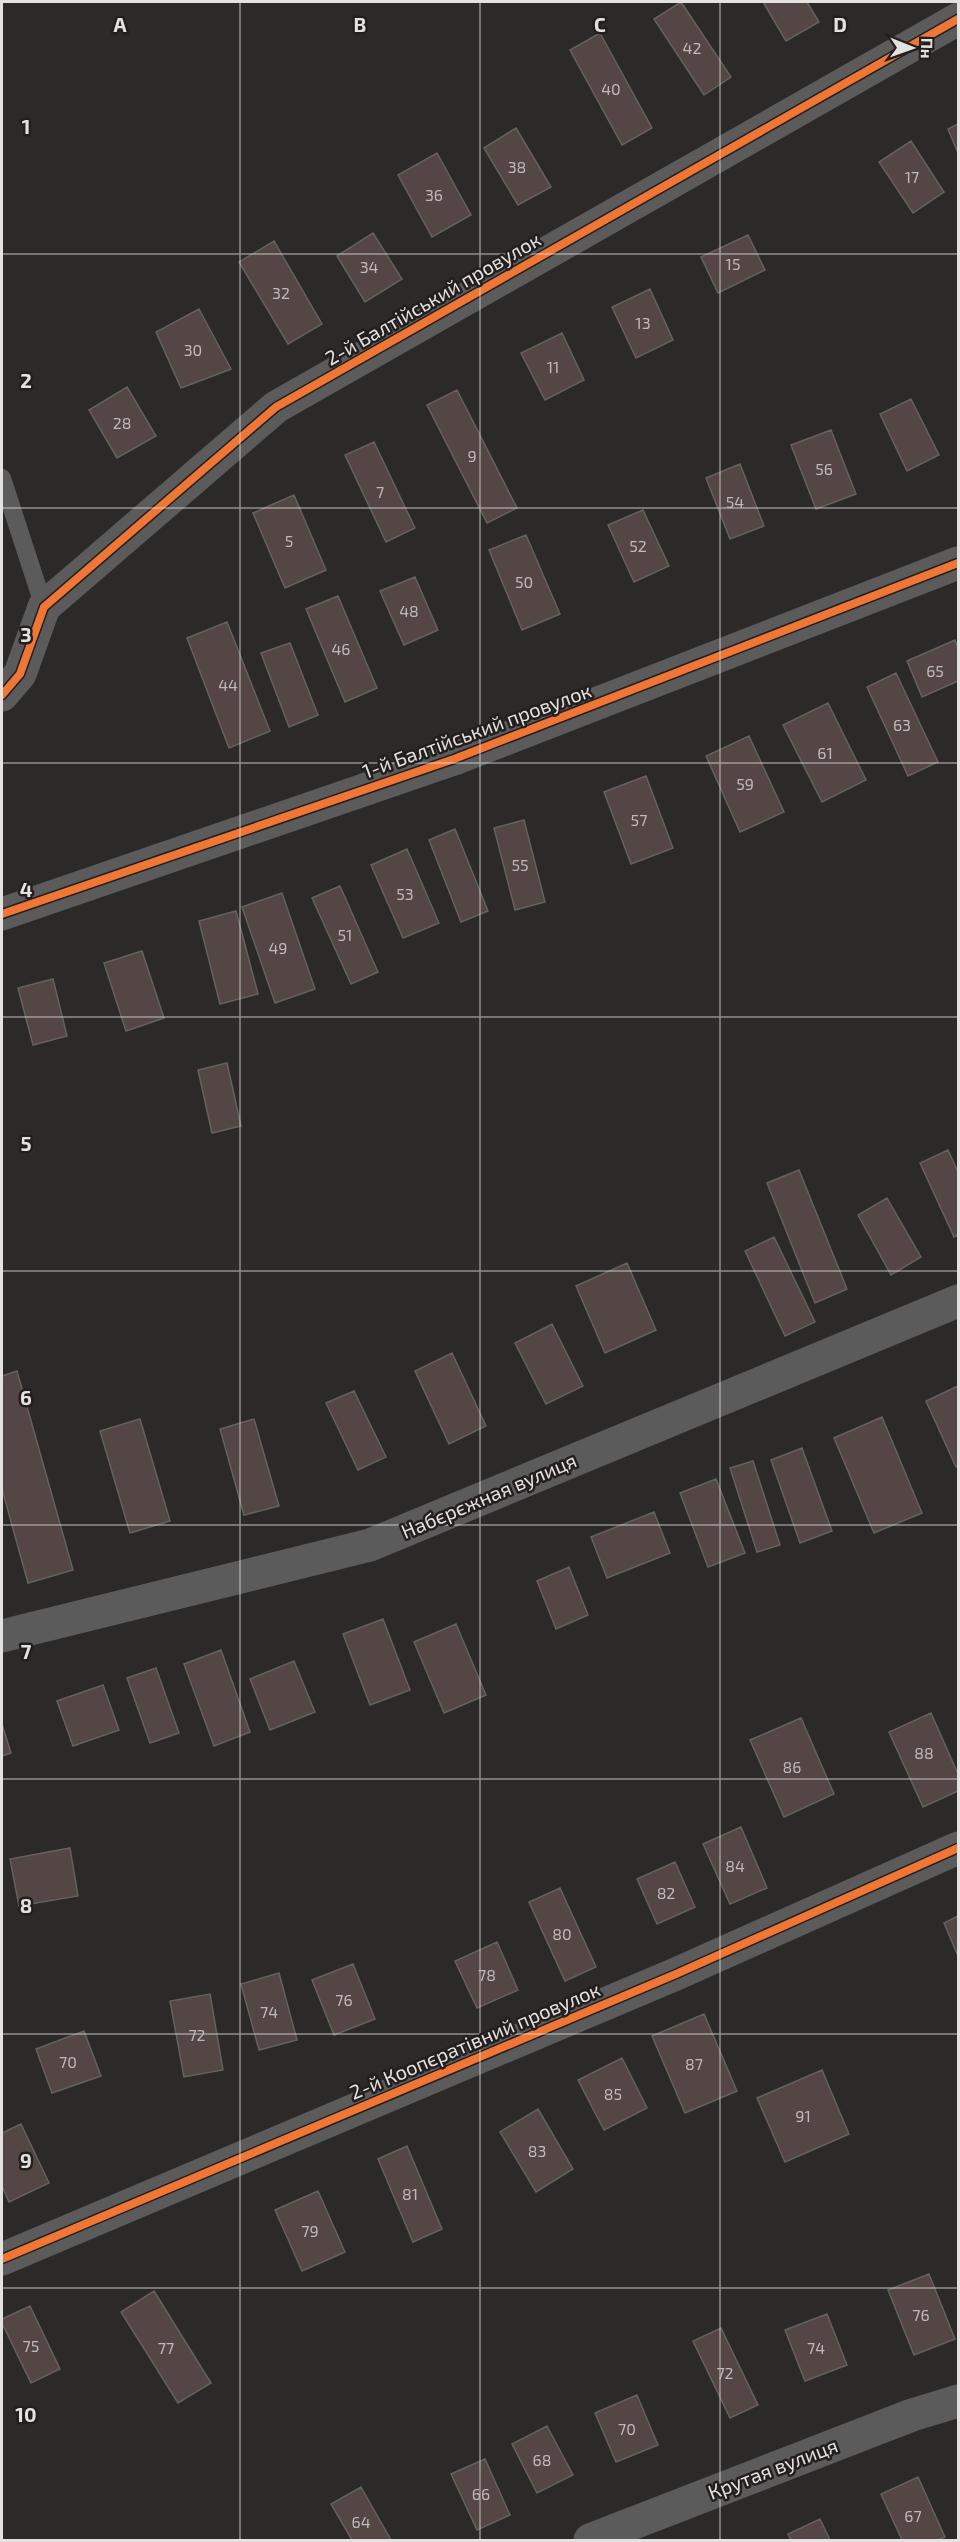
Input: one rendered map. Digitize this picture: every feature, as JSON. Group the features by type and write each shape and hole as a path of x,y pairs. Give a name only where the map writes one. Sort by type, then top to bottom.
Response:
{"street":[{"name":"2-й Балтійський провулок","path":"2,695 20,674 44,607 276,406 958,20"},
{"name":"1-й Балтійський провулок","path":"2,914 454,759 958,563"},
{"name":"Набєрєжная вулиця","path":"2,1636 370,1545 958,1301"},
{"name":"2-й Коопєратівний провулок","path":"2,2259 676,1974 958,1848"},
{"name":"Крутая вулиця","path":"590,2541 912,2415 958,2401"}],"lane":[{"path":"2,478 44,607"}],"building":[{"path":"681,2 731,77 704,95 654,19"},
{"path":"763,2 807,2 819,22 786,41"},
{"path":"600,33 652,128 622,145 570,50"},
{"path":"958,124 958,153 948,129"},
{"path":"516,128 551,187 518,205 484,148"},
{"path":"911,141 944,192 913,213 879,162"},
{"path":"437,153 471,215 432,237 398,175"},
{"path":"373,233 402,279 365,302 337,256"},
{"path":"748,235 765,270 718,293 701,257"},
{"path":"274,241 322,324 288,344 239,262"},
{"path":"650,289 673,340 636,358 612,307"},
{"path":"199,309 231,369 181,388 156,332"},
{"path":"562,333 584,380 545,400 521,353"},
{"path":"127,387 156,436 117,458 89,410"},
{"path":"457,390 517,508 487,523 427,405"},
{"path":"911,399 939,455 907,471 880,414"},
{"path":"831,430 856,494 816,509 791,445"},
{"path":"374,442 415,528 386,542 345,455"},
{"path":"740,464 764,526 730,539 706,478"},
{"path":"294,495 326,570 285,588 253,513"},
{"path":"643,510 669,566 634,582 608,525"},
{"path":"526,535 560,614 522,630 489,550"},
{"path":"415,577 438,630 404,645 380,591"},
{"path":"338,596 377,688 345,702 306,609"},
{"path":"227,622 270,731 229,748 187,638"},
{"path":"955,640 958,648 958,681 922,697 907,661"},
{"path":"290,643 318,715 289,727 261,653"},
{"path":"896,673 938,762 908,776 867,687"},
{"path":"828,703 866,780 822,802 783,725"},
{"path":"749,736 784,812 740,832 706,756"},
{"path":"646,776 673,848 631,864 604,792"},
{"path":"524,820 545,902 515,910 494,828"},
{"path":"455,829 488,911 461,922 429,840"},
{"path":"407,849 439,923 403,938 371,865"},
{"path":"340,886 378,972 351,984 312,898"},
{"path":"282,893 315,989 275,1003 242,907"},
{"path":"236,911 258,994 220,1004 199,921"},
{"path":"142,951 164,1018 126,1031 104,963"},
{"path":"53,979 67,1036 33,1045 18,988"},
{"path":"227,1063 241,1126 212,1133 198,1070"},
{"path":"948,1150 958,1172 958,1235 954,1237 920,1163"},
{"path":"799,1170 847,1289 815,1303 767,1183"},
{"path":"887,1198 921,1257 891,1275 858,1215"},
{"path":"774,1237 815,1322 785,1336 745,1251"},
{"path":"627,1263 656,1330 605,1353 576,1286"},
{"path":"552,1324 583,1386 546,1404 515,1343"},
{"path":"452,1353 486,1426 449,1444 415,1371"},
{"path":"17,1371 73,1570 28,1583 2,1489 2,1376"},
{"path":"958,1386 958,1466 956,1467 926,1401"},
{"path":"354,1391 386,1457 358,1470 326,1403"},
{"path":"882,1417 922,1513 874,1533 834,1438"},
{"path":"140,1419 170,1521 130,1533 100,1431"},
{"path":"254,1419 279,1506 244,1515 220,1429"},
{"path":"802,1448 832,1531 800,1543 771,1460"},
{"path":"753,1461 780,1545 757,1552 730,1468"},
{"path":"716,1479 745,1553 708,1567 680,1493"},
{"path":"654,1512 670,1553 607,1578 591,1537"},
{"path":"569,1567 588,1615 556,1629 537,1581"},
{"path":"383,1619 410,1690 370,1705 343,1634"},
{"path":"456,1624 486,1695 444,1713 414,1642"},
{"path":"221,1650 250,1732 214,1746 184,1664"},
{"path":"294,1661 315,1712 270,1730 250,1679"},
{"path":"156,1668 179,1733 150,1743 127,1678"},
{"path":"103,1685 119,1730 73,1746 57,1701"},
{"path":"931,1713 958,1774 958,1791 923,1807 889,1732"},
{"path":"801,1718 834,1794 784,1817 750,1740"},
{"path":"2,1724 11,1753 2,1756"},
{"path":"741,1827 767,1888 730,1904 703,1844"},
{"path":"70,1848 78,1896 19,1906 10,1859"},
{"path":"675,1862 695,1907 657,1924 637,1879"},
{"path":"560,1888 596,1967 565,1981 529,1902"},
{"path":"958,1916 958,1956 944,1923"},
{"path":"497,1942 518,1990 477,2008 455,1961"},
{"path":"353,1964 375,2019 334,2035 312,1980"},
{"path":"279,1973 297,2040 259,2050 241,1984"},
{"path":"210,1994 223,2070 184,2077 170,2001"},
{"path":"704,2014 737,2091 685,2113 652,2036"},
{"path":"84,2031 101,2076 52,2093 36,2049"},
{"path":"622,2058 647,2108 604,2130 578,2080"},
{"path":"822,2070 849,2134 785,2162 757,2098"},
{"path":"538,2109 573,2169 536,2192 500,2132"},
{"path":"21,2124 49,2183 9,2202 2,2186 2,2133"},
{"path":"407,2146 442,2229 413,2242 378,2159"},
{"path":"318,2191 345,2252 302,2271 275,2210"},
{"path":"929,2274 955,2339 914,2355 888,2290"},
{"path":"154,2291 211,2383 178,2403 121,2312"},
{"path":"30,2306 60,2369 31,2383 2,2323 2,2319"},
{"path":"827,2314 847,2365 805,2381 785,2330"},
{"path":"721,2328 758,2405 730,2418 693,2341"},
{"path":"637,2395 658,2445 616,2462 595,2413"},
{"path":"547,2426 573,2475 537,2493 512,2444"},
{"path":"485,2459 510,2515 477,2530 451,2474"},
{"path":"918,2477 945,2537 937,2540 902,2540 881,2494"},
{"path":"361,2487 391,2540 352,2540 331,2504"},
{"path":"820,2519 830,2540 791,2540 788,2534"}],"cycle path":[{"path":"2,695 20,674 44,607 276,407 958,19"},
{"path":"2,914 454,759 958,563"},
{"path":"2,2259 676,1974 958,1848"}]}
